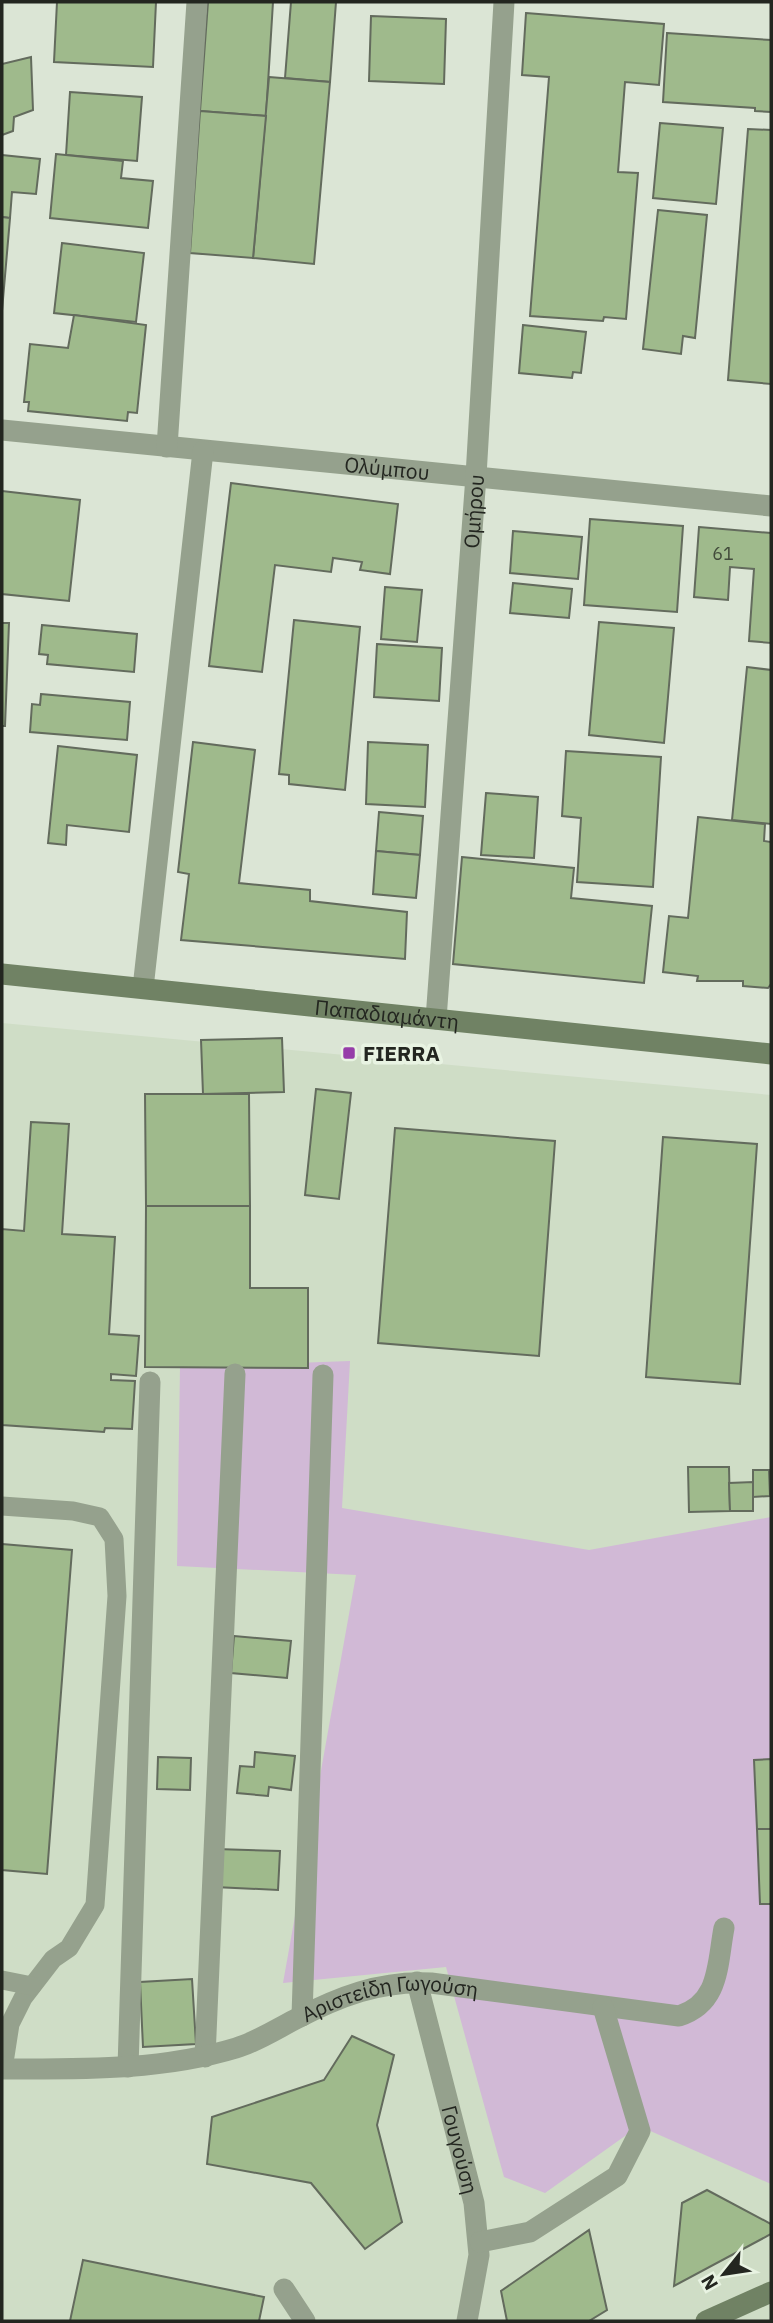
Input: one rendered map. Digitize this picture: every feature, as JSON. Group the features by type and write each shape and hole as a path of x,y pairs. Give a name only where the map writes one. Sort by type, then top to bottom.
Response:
{"street":[{"path":"167,447 197,2"},
{"name":"Ομήρου","path":"436,1019 476,476 504,2"},
{"name":"Ολύμπου","path":"2,430 771,506"},
{"path":"143,988 203,451"},
{"name":"Παπαδιαμάντη","path":"2,974 771,1054"},
{"path":"205,2056 235,1374"},
{"path":"302,2016 323,1375"},
{"path":"128,2067 150,1382"},
{"name":"Αριστείδη Γωγούση","path":"2,2069 128,2067 205,2056 239,2048 357,1992 417,1982 679,2016 702,2005 714,1982 724,1928"},
{"name":"Γουγούση","path":"417,1982 474,2203 480,2242 467,2321"},
{"path":"480,2242 530,2232 617,2176 640,2132 603,2007"},
{"path":"284,2289 305,2321"},
{"path":"706,2321 771,2292"}],"lane":[{"path":"2,1506 73,1511 100,1517 114,1539 117,1596 94,1905 69,1948 53,1959 32,1986 10,2024 2,2069"},
{"path":"2,1980 32,1986"}],"shaded area":[{"path":"2,1023 771,1095 771,2321 2,2321"},
{"path":"350,1361 342,1508 589,1550 771,1517 771,2184 639,2126 545,2193 504,2177 446,1967 283,1983 356,1575 177,1566 180,1367"}],"building":[{"path":"57,2 156,2 153,67 54,62"},
{"path":"208,2 273,2 266,116 200,111"},
{"path":"291,2 336,2 330,82 285,78"},
{"path":"526,13 664,24 659,85 625,82 618,172 638,173 626,319 604,317 603,321 530,316 549,77 522,75"},
{"path":"371,16 446,19 444,84 369,81"},
{"path":"667,33 771,40 771,112 755,111 755,108 663,102"},
{"path":"31,57 33,110 14,117 13,131 2,135 2,64"},
{"path":"269,77 330,82 314,264 253,258"},
{"path":"70,92 142,97 137,161 66,155"},
{"path":"200,111 266,116 253,258 190,253"},
{"path":"660,123 723,128 716,204 653,198"},
{"path":"748,129 771,130 771,384 728,380"},
{"path":"56,154 123,161 121,178 153,181 148,228 50,218"},
{"path":"2,155 40,159 36,194 12,192 10,218 2,217"},
{"path":"658,210 707,215 695,338 683,336 681,354 643,349"},
{"path":"2,217 10,218 2,311"},
{"path":"62,243 144,253 136,322 54,313"},
{"path":"74,315 146,325 137,413 128,412 127,421 28,411 29,402 24,402 30,344 68,348"},
{"path":"523,325 586,332 581,373 573,372 572,378 519,373"},
{"path":"231,483 398,504 390,574 360,570 362,562 333,558 331,572 275,565 262,672 209,666"},
{"path":"2,491 80,500 69,601 2,594"},
{"path":"590,519 683,526 677,612 584,605"},
{"path":"699,527 771,533 771,643 749,641 754,569 730,567 728,600 694,597"},
{"path":"513,531 582,537 578,579 510,573"},
{"path":"513,583 572,589 569,618 510,613"},
{"path":"385,587 422,590 417,642 381,639"},
{"path":"294,620 360,627 345,790 289,784 289,775 279,774"},
{"path":"599,622 674,628 664,743 589,735"},
{"path":"2,623 9,623 5,726 2,726"},
{"path":"42,625 137,634 134,672 47,664 48,655 39,654"},
{"path":"377,644 442,648 439,701 374,697"},
{"path":"747,667 771,670 771,824 732,820"},
{"path":"41,694 130,702 127,740 30,732 32,704 40,705"},
{"path":"193,742 255,750 239,883 310,890 310,901 407,912 405,959 181,940 189,874 178,872"},
{"path":"368,742 428,745 425,807 366,804"},
{"path":"58,746 137,755 129,832 67,825 66,845 48,843"},
{"path":"566,751 661,757 653,887 577,882 581,818 562,816"},
{"path":"486,793 538,797 534,858 481,855"},
{"path":"379,812 423,816 420,855 376,851"},
{"path":"698,817 765,824 764,841 771,842 771,984 768,988 743,986 743,981 697,981 698,976 663,972 669,916 688,918"},
{"path":"376,851 420,855 416,898 373,894"},
{"path":"462,857 574,868 571,898 652,906 644,983 453,964"},
{"path":"282,1038 284,1092 203,1094 201,1040"},
{"path":"316,1089 351,1093 339,1199 305,1195"},
{"path":"145,1094 249,1094 250,1206 146,1206"},
{"path":"31,1122 69,1124 62,1234 115,1237 109,1334 139,1336 136,1376 111,1374 111,1380 135,1381 132,1429 105,1428 104,1432 2,1425 2,1229 24,1231"},
{"path":"395,1128 555,1141 539,1356 378,1343"},
{"path":"663,1137 757,1144 740,1384 646,1377"},
{"path":"146,1206 250,1206 250,1288 308,1288 308,1368 145,1367"},
{"path":"688,1467 729,1467 730,1511 689,1512"},
{"path":"753,1470 769,1470 770,1496 753,1497"},
{"path":"753,1482 753,1511 730,1511 729,1483"},
{"path":"2,1544 72,1550 47,1874 2,1870"},
{"path":"234,1636 291,1641 287,1678 231,1673"},
{"path":"255,1752 295,1756 291,1790 269,1787 268,1796 237,1793 240,1766 254,1767"},
{"path":"158,1757 191,1758 190,1790 157,1789"},
{"path":"771,1759 771,1829 757,1829 754,1760"},
{"path":"757,1829 771,1829 771,1904 760,1904"},
{"path":"216,1849 280,1851 278,1890 215,1887"},
{"path":"192,1979 196,2044 143,2047 140,1982"},
{"path":"352,2036 394,2055 377,2125 402,2222 365,2249 311,2183 207,2164 212,2117 324,2080"},
{"path":"707,2190 771,2224 771,2234 674,2286 682,2203"},
{"path":"589,2230 607,2310 589,2321 507,2321 501,2291"},
{"path":"83,2260 264,2297 259,2321 70,2321"}],"place":[{"name":"FIERRA","path":"349,1053"}]}
